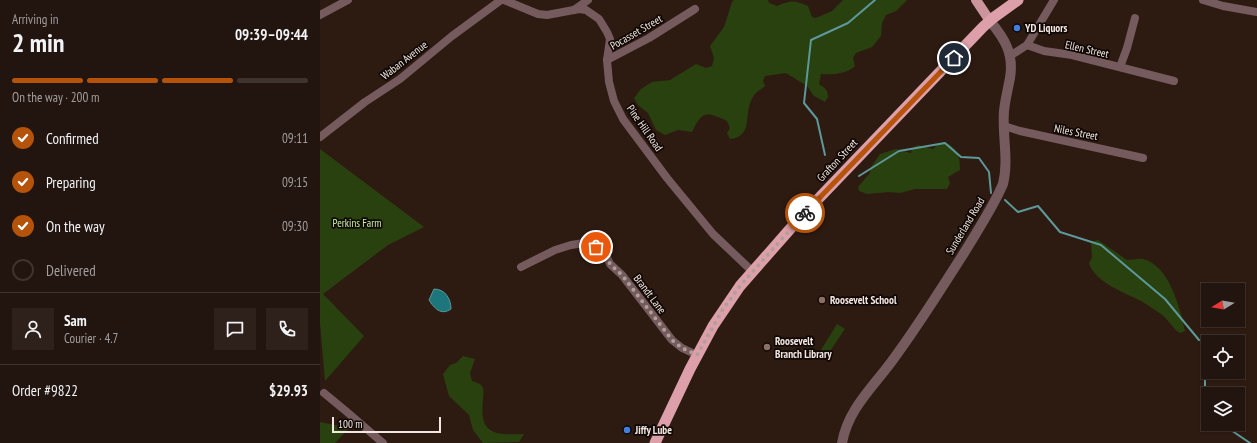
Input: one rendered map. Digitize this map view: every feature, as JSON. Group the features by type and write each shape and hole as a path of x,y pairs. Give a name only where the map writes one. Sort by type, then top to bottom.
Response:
{"highway":[{"name":"Grafton Street","path":"655,443 697,355 723,309 752,271 843,173 990,21 1018,0"}],"main road":[{"name":"Sunderland Road","path":"976,0 990,21"}],"street":[{"path":"320,16 348,0"},
{"name":"Pine Hill Road","path":"502,0 538,14 547,15 574,10 586,10 603,25 610,39 607,72 611,92 623,119 667,178 713,234 752,271"},
{"name":"Waban Avenue","path":"320,136 365,102 400,79 458,31 502,0"},
{"path":"574,10 588,0"},
{"path":"1010,56 1027,45 1054,0"},
{"path":"1203,0 1223,6 1257,12"},
{"name":"Pocasset Street","path":"607,60 649,38 695,9"},
{"name":"Ellen Street","path":"1120,67 1135,18"},
{"name":"Sunderland Road","path":"842,443 846,428 856,407 912,335 979,229 1002,186 1005,172 1004,109 1010,74 1010,56 1006,42 990,21"},
{"name":"Ellen Street","path":"1027,45 1044,51 1072,55 1174,81"},
{"name":"Niles Street","path":"1004,126 1020,131 1144,158"},
{"name":"Brandt Lane","path":"521,267 555,250 571,245 584,243 596,247 606,255 610,264 622,275 672,340 682,348 697,355"},
{"path":"324,393 383,443"}],"green space":[{"path":"734,0 768,0 769,3 777,6 789,2 796,2 808,6 812,17 816,18 832,11 843,0 907,0 896,11 886,15 882,23 881,36 872,47 856,53 853,58 855,66 852,69 839,73 821,74 819,84 826,89 828,95 825,102 814,96 807,86 786,73 765,76 763,81 765,86 756,93 751,101 746,128 738,137 730,139 727,133 730,128 727,121 709,115 705,115 699,120 692,132 678,130 665,135 656,130 648,113 638,105 634,98 641,89 652,82 670,80 696,64 706,68 712,66 714,58 710,46 724,27"},
{"path":"943,142 955,149 959,156 960,165 960,170 948,177 950,183 947,189 915,189 900,193 889,192 867,194 859,191 858,187 870,173 871,167 880,154 896,149 911,153 912,148 918,145 933,149"},
{"name":"Perkins Farm","path":"320,149 424,227 388,245 323,294 364,336 325,381 320,323"},
{"path":"1098,240 1127,260 1143,259 1152,263 1160,270 1172,289 1185,331 1180,333 1178,332 1161,314 1143,302 1104,282 1092,270 1089,263 1092,258 1091,242"},
{"path":"837,324 845,329 828,354 821,350"},
{"path":"463,356 475,359 470,373 472,381 480,384 483,388 482,412 487,426 497,433 524,434 519,442 483,443 473,430 469,415 449,396 443,374 450,365 456,363"},
{"path":"320,422 349,428 335,443 320,443"}],"water":[{"path":"434,289 438,289 445,293 449,299 451,309 444,312 433,306 429,300"}],"waterway":[{"path":"825,155 817,119 804,103 811,40 848,23 875,0"},
{"path":"859,176 899,151 945,143 961,157 979,158 989,172 991,193"},
{"path":"1005,200 1018,212 1038,206 1060,232 1101,245 1165,299 1199,340"},
{"path":"1205,379 1205,387"},
{"path":"1232,431 1250,443"}],"way so far":[{"path":"596,247 606,255 610,264 622,275 672,340 682,348 697,355 723,309 740,286 774,246 805,213"}],"place":[{"name":"YD Liquors","path":"1017,28"},
{"name":"Roosevelt School","path":"822,300"},
{"name":"Roosevelt Branch Library","path":"767,347"},
{"name":"Jiffy Lube","path":"627,430"}],"route":[{"path":"805,213 954,58"}]}
